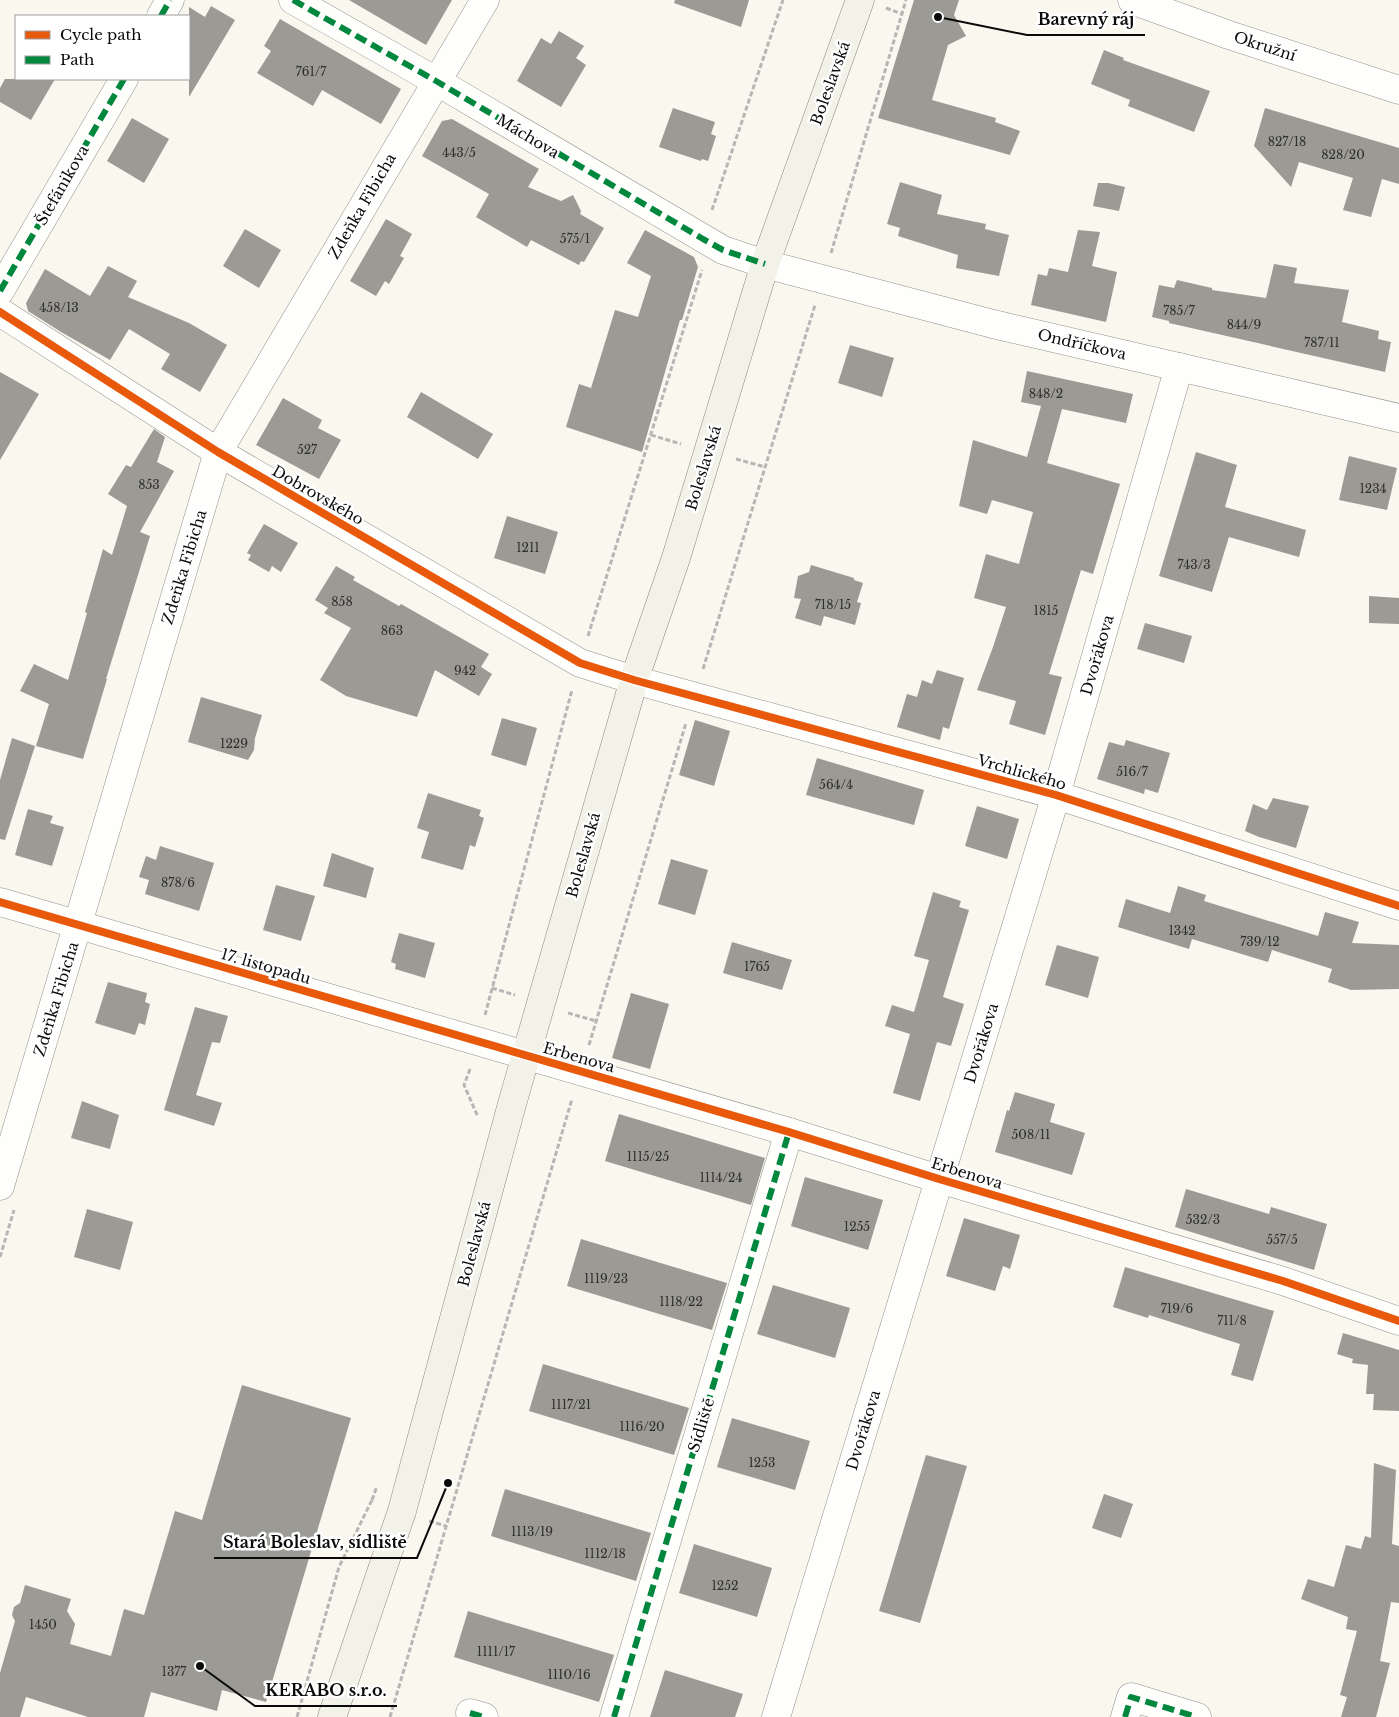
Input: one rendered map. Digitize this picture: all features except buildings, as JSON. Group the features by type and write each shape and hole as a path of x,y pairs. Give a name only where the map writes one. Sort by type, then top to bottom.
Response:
{"main road":[{"name":"Boleslavská","path":"332,1717 402,1511 526,1056 634,680 676,558 766,264 860,0"}],"street":[{"path":"162,15 170,0"},
{"name":"Máchova","path":"293,0 436,81 703,239 723,250 766,264"},
{"name":"Zdeňka Fibicha","path":"0,1186 218,452 485,0"},
{"name":"Okružní","path":"1132,0 1229,35 1399,90"},
{"name":"Štefánikova","path":"0,291 123,80"},
{"name":"Ondříčkova","path":"766,264 993,324 1399,418"},
{"name":"Dobrovského","path":"0,312 218,452 580,663 634,680"},
{"name":"Dvořákova","path":"776,1717 1056,795 1179,367"},
{"name":"Vrchlického","path":"634,680 1056,795 1399,906"},
{"name":"17. listopadu","path":"0,902 526,1056"},
{"name":"Erbenova","path":"526,1056 789,1132 1283,1281 1399,1322"},
{"name":"Sídliště","path":"614,1717 789,1132"},
{"path":"1125,1717 1131,1697 1197,1717"}],"path":[{"path":"480,1120 464,1085 478,1042 580,663 703,265 703,239 783,0"},
{"path":"390,1717 580,1072 823,279 906,0"},
{"path":"372,1500 378,1482"}],"marked path":[{"path":"162,15 170,0"},
{"path":"293,0 436,81 703,239 723,250 765,264"},
{"path":"0,291 123,80"},
{"path":"614,1717 789,1132"},
{"path":"1125,1717 1131,1697 1197,1717"},
{"path":"470,1713 484,1717"}],"cycle path":[{"path":"0,312 218,452 580,663 634,680 1056,795 1399,906"},
{"path":"0,902 789,1132 939,1179 1283,1281 1399,1321"}],"place":[{"name":"Barevný ráj","path":"938,17"},
{"name":"Stará Boleslav, sídliště","path":"448,1483"},
{"name":"KERABO s.r.o.","path":"200,1666"}]}
